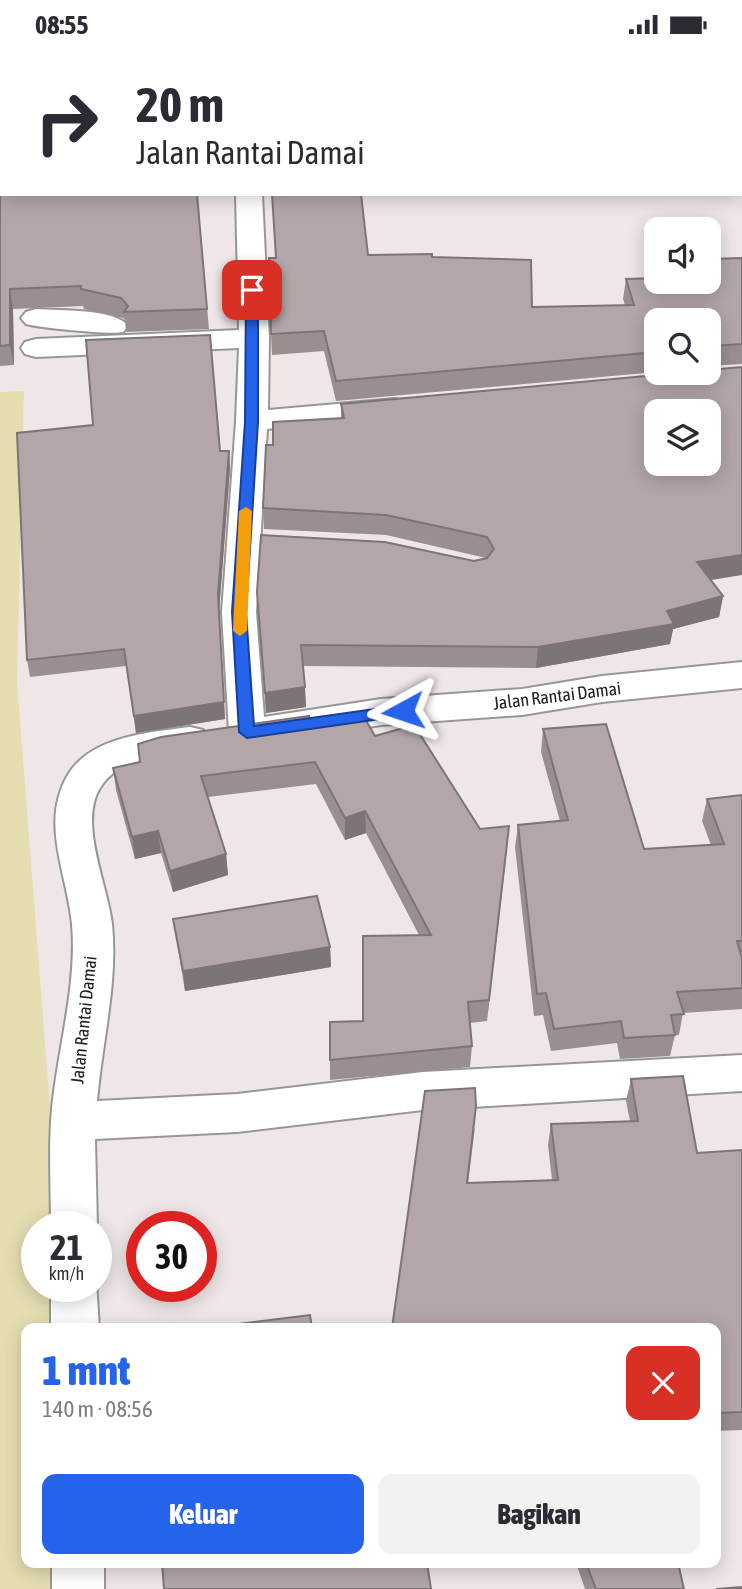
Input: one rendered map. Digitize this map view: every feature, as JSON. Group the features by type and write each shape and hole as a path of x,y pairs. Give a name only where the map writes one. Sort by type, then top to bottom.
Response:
{"street":[{"path":"247,732 239,612 256,542 249,196"},
{"path":"36,318 101,322 121,332 127,343"},
{"path":"36,348 254,338"},
{"path":"252,422 429,404"},
{"name":"Jalan Rantai Damai","path":"74,1211 73,1121 93,960 92,924 73,828 72,808 84,781 111,757 163,744 382,712 522,702 602,688 680,684 742,675"},
{"path":"73,1121 237,1113 423,1091 742,1073"},
{"path":"75,1302 75,1323"},
{"path":"78,1568 78,1589"}],"shaded area":[{"path":"24,391 17,682 51,1120 53,1211 21,1211 21,1302 55,1302 56,1323 21,1323 21,1568 62,1568 62,1589 0,1589 0,392"}],"building":[{"path":"0,196 197,196 207,309 124,312 128,306 121,298 81,289 81,286 10,289 10,345 0,346"},
{"path":"272,196 361,196 368,255 432,254 432,257 531,260 532,307 634,305 626,279 644,278 644,294 721,294 721,259 742,258 742,344 721,345 721,308 644,308 644,353 336,381 324,331 271,334 269,258 276,258"},
{"path":"210,335 220,451 229,451 218,595 224,702 134,716 124,649 27,660 17,433 93,425 86,340"},
{"path":"742,367 742,555 697,562 723,596 667,611 674,624 538,647 301,645 305,687 265,693 257,592 261,535 385,542 474,561 487,558 494,549 487,537 386,515 263,508 266,445 273,445 273,422 344,418 341,404 644,376 644,385 721,385 721,369"},
{"path":"361,712 375,736 414,725 480,829 509,826 489,1000 468,1002 472,1046 330,1060 330,1022 363,1021 363,936 431,935 365,811 345,818 315,762 201,776 226,854 170,871 158,831 132,837 113,768 140,762 138,744 161,737 309,716 310,727"},
{"path":"606,724 644,849 724,844 707,799 742,795 742,941 737,941 742,958 742,988 677,992 684,1014 671,1015 675,1035 624,1038 621,1021 554,1029 546,993 537,994 518,825 568,820 543,729"},
{"path":"317,896 330,947 183,971 173,919"},
{"path":"683,1076 697,1153 742,1150 742,1412 721,1413 721,1323 393,1323 425,1091 475,1088 476,1106 467,1183 558,1180 551,1124 638,1121 631,1079"},
{"path":"310,1315 311,1323 247,1323"},
{"path":"162,1568 428,1568 431,1589 164,1589"},
{"path":"588,1568 679,1568 684,1589 596,1589"}],"slow traffic":[{"path":"240,631 246,511"}],"route":[{"path":"252,290 252,422 239,612 247,732 403,711"}]}
